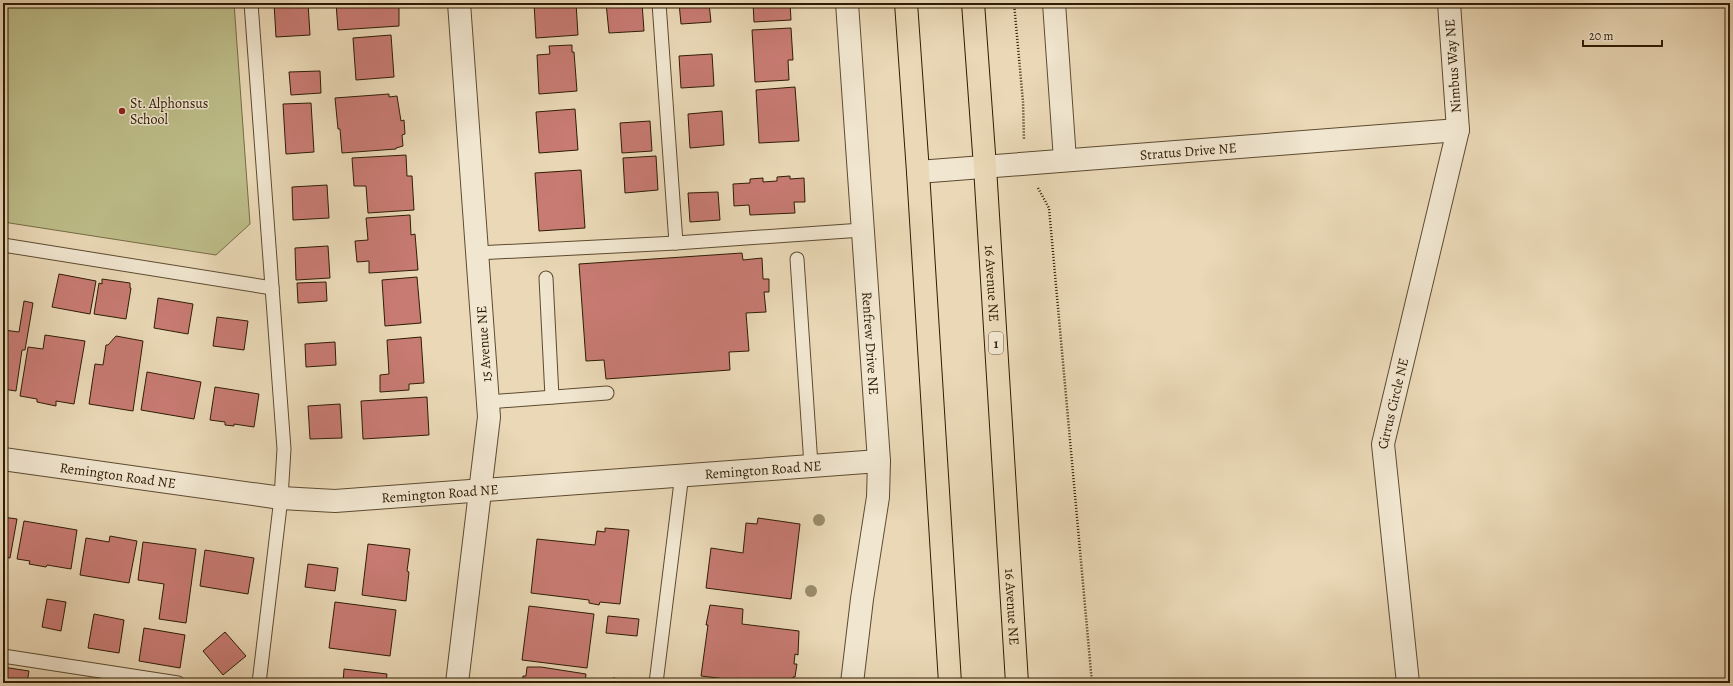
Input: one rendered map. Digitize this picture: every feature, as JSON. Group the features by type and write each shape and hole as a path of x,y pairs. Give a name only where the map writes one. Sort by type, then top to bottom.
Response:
{"highway":[{"path":"906,3 950,683"},
{"name":"16 Avenue NE","path":"973,3 985,167 1017,683"}],"street":[{"name":"15 Avenue NE","path":"457,683 489,417 459,3"},
{"name":"Renfrew Drive NE","path":"847,3 879,460 878,497 862,599 852,683"},
{"path":"1054,3 1065,160"},
{"name":"Nimbus Way NE","path":"1449,3 1458,130"},
{"name":"Stratus Drive NE","path":"918,172 1458,130"},
{"name":"Cirrus Circle NE","path":"1408,683 1383,444 1458,130"},
{"name":"Remington Road NE","path":"3,459 281,498 335,500 879,460"}],"lane":[{"path":"251,3 284,449 281,498 259,683"},
{"path":"660,3 676,243"},
{"path":"477,253 676,243 862,230"},
{"path":"3,245 272,288"},
{"path":"797,259 811,465"},
{"path":"546,278 552,398"},
{"path":"488,402 607,393"},
{"path":"656,683 682,474"},
{"path":"3,656 178,683"}],"path":[{"path":"1014,3 1023,102 1025,164 1049,208 1092,683"}],"green space":[{"name":"St. Alphonsus School","path":"3,3 234,3 250,224 216,255 3,222"}],"building":[{"path":"274,3 308,3 310,35 276,37"},
{"path":"336,3 399,3 399,26 338,30"},
{"path":"534,3 576,3 578,35 536,38"},
{"path":"606,3 642,3 644,31 609,33"},
{"path":"679,3 709,3 711,22 681,24"},
{"path":"753,3 790,3 791,20 754,22"},
{"path":"791,28 793,60 788,60 789,80 755,82 752,30"},
{"path":"391,35 394,77 356,80 353,38"},
{"path":"572,45 572,52 574,52 577,91 539,94 537,55 550,54 549,46"},
{"path":"712,54 714,86 681,88 679,56"},
{"path":"320,71 321,93 291,95 289,72"},
{"path":"795,87 799,141 759,143 756,90"},
{"path":"389,94 389,97 397,96 401,121 404,120 405,134 402,135 403,146 396,149 342,153 335,98"},
{"path":"311,103 314,152 286,154 283,104"},
{"path":"575,109 578,150 539,153 536,112"},
{"path":"722,111 724,145 690,148 688,114"},
{"path":"650,121 652,151 622,153 620,123"},
{"path":"406,155 407,176 412,176 414,210 368,213 366,186 354,186 352,158"},
{"path":"656,156 658,190 625,193 623,158"},
{"path":"581,170 585,228 539,231 535,173"},
{"path":"790,176 790,179 804,178 805,202 794,202 795,213 750,215 749,205 734,206 733,184 750,183 750,179 763,178 763,182 777,181 777,177"},
{"path":"327,185 329,218 293,220 292,187"},
{"path":"718,192 720,220 690,222 688,193"},
{"path":"410,215 411,235 415,234 418,270 369,273 369,261 357,262 355,241 368,240 366,218"},
{"path":"328,246 330,278 296,280 295,248"},
{"path":"742,253 743,260 762,258 763,279 769,279 769,292 764,292 766,312 746,313 749,351 729,352 730,370 606,379 604,360 586,361 579,264"},
{"path":"3,269 6,270 3,294"},
{"path":"59,274 96,281 90,314 52,307"},
{"path":"417,277 421,323 385,326 382,280"},
{"path":"102,279 130,283 131,288 126,319 94,314 99,283 102,284"},
{"path":"326,282 327,301 298,303 297,283"},
{"path":"158,298 193,304 188,334 154,328"},
{"path":"24,301 33,303 25,350 22,350 16,391 3,389 4,330 19,332"},
{"path":"217,317 248,321 244,350 213,346"},
{"path":"45,335 85,341 74,404 56,401 56,406 37,402 37,399 20,396 28,347 43,349"},
{"path":"116,336 143,341 133,411 89,404 95,364 103,365 106,345 108,345"},
{"path":"421,337 424,383 409,384 409,390 380,392 380,375 389,374 387,340"},
{"path":"335,342 336,365 306,367 305,344"},
{"path":"147,372 201,382 194,419 141,410"},
{"path":"215,387 259,394 254,427 234,424 234,426 225,425 225,422 210,420"},
{"path":"427,397 429,435 363,439 361,401"},
{"path":"340,404 342,438 310,439 308,406"},
{"path":"3,517 17,519 10,558 3,557"},
{"path":"758,518 800,524 791,599 706,588 711,548 743,553 746,523 757,524"},
{"path":"24,521 77,530 71,569 29,564 30,561 17,559"},
{"path":"605,528 629,530 620,604 600,602 599,605 589,603 589,600 531,593 537,539 595,545 597,531 605,532"},
{"path":"110,536 137,541 129,583 80,575 86,538 109,542"},
{"path":"143,542 196,549 186,623 159,619 164,584 138,580"},
{"path":"368,544 410,549 407,571 409,572 406,601 362,595"},
{"path":"205,550 254,558 248,594 200,586"},
{"path":"308,564 338,568 335,591 305,587"},
{"path":"47,599 66,602 61,631 42,627"},
{"path":"335,602 396,610 390,656 329,648"},
{"path":"710,605 743,609 742,624 799,631 798,655 795,654 794,664 797,664 795,677 793,677 792,683 760,683 701,676 708,625 706,625"},
{"path":"529,606 594,614 587,668 522,660"},
{"path":"94,614 124,620 119,653 88,648"},
{"path":"608,616 639,619 637,636 606,633"},
{"path":"144,628 185,635 180,668 139,661"},
{"path":"225,632 246,656 223,675 203,651"},
{"path":"3,667 29,671 27,683 3,683"},
{"path":"527,667 541,667 586,674 585,683 522,683 523,676 526,676"},
{"path":"344,669 387,674 386,683 343,683"},
{"path":"613,678 641,682 613,683"}],"place":[{"name":"St. Alphonsus School","path":"122,111"}]}
